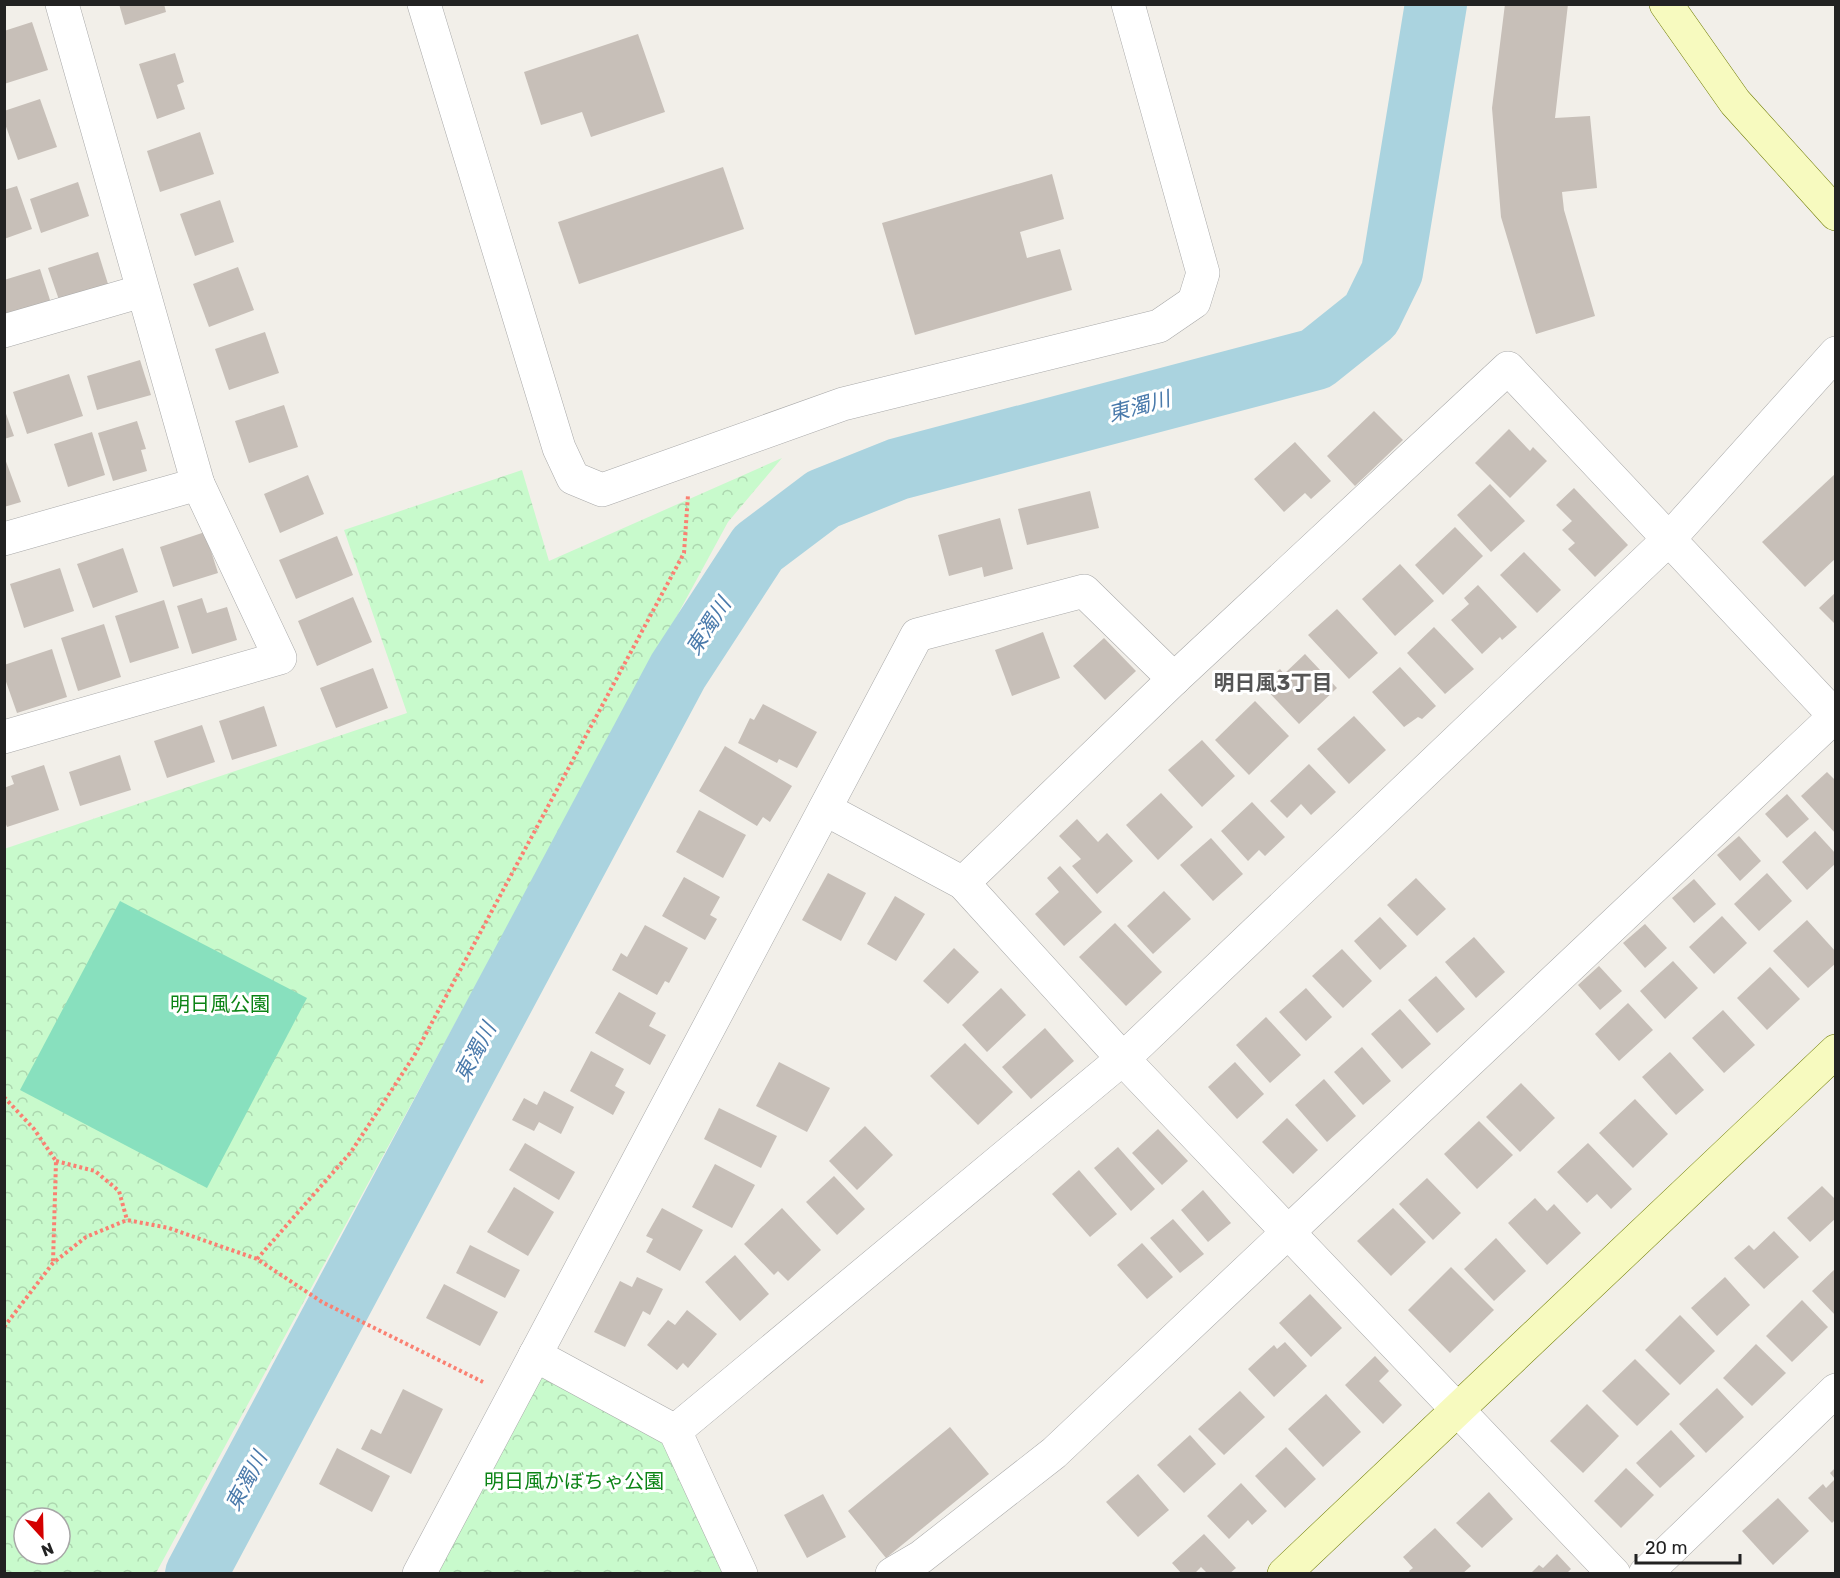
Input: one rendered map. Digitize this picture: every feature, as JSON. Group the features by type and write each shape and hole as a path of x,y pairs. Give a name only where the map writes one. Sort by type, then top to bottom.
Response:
{"street":[{"path":"4,737 280,658 198,484 62,4"},
{"path":"424,4 559,448 573,478 602,490 843,404 1159,326 1194,302 1203,273 1128,4"},
{"path":"1666,4 1735,102 1836,214"},
{"path":"4,331 142,291"},
{"path":"675,1431 1123,1059 1669,539 1836,353"},
{"path":"892,1574 921,1557 1054,1453 1835,717 1508,368 1174,679 963,883"},
{"path":"4,539 198,484"},
{"path":"419,1574 917,635 1084,591 1174,679"},
{"path":"825,809 963,883 1123,1059 1614,1574"},
{"path":"1284,1574 1836,1051"},
{"path":"535,1355 675,1431 741,1574"},
{"path":"1645,1574 1836,1390"}],"path":[{"path":"256,1259 351,1152 414,1056 684,553 691,458"},
{"path":"4,1097 34,1129 56,1161 53,1263"},
{"path":"56,1161 95,1171 119,1191 127,1220"},
{"path":"4,1327 53,1263 86,1237 127,1220 169,1228 256,1259 322,1302 513,1396"}],"green space":[{"name":"明日風公園","path":"782,458 728,522 156,1573 5,1573 4,849 407,713 344,530 522,470 549,561"},
{"path":"120,901 307,998 207,1188 20,1090"},
{"name":"明日風かぼちゃ公園","path":"535,1355 675,1431 741,1574 419,1574"}],"building":[{"path":"119,4 164,4 166,12 125,25"},
{"path":"1505,4 1568,4 1555,118 1590,116 1597,188 1562,192 1564,210 1595,316 1536,334 1501,217 1492,108"},
{"path":"32,22 48,70 4,84 4,31"},
{"path":"638,34 665,112 591,137 582,112 541,125 524,72"},
{"path":"175,53 184,82 177,85 185,109 157,119 139,64"},
{"path":"40,99 57,147 18,160 4,121 4,111"},
{"path":"200,132 214,174 160,192 147,151"},
{"path":"723,167 744,229 579,284 558,222"},
{"path":"1052,174 1064,219 1020,232 1027,258 1060,249 1072,290 915,335 882,223"},
{"path":"78,182 89,216 41,233 30,199"},
{"path":"17,186 32,229 4,239 4,190"},
{"path":"220,200 234,242 195,256 180,214"},
{"path":"98,252 108,284 59,300 48,268"},
{"path":"238,267 254,310 209,327 193,284"},
{"path":"40,269 51,303 4,319 4,280"},
{"path":"265,332 279,373 229,390 215,349"},
{"path":"140,360 151,395 97,410 87,376"},
{"path":"69,374 83,416 27,434 13,392"},
{"path":"284,405 298,447 249,463 235,421"},
{"path":"4,408 14,436 4,439"},
{"path":"1374,411 1403,440 1355,486 1327,456"},
{"path":"137,421 146,449 141,450 147,471 113,481 98,433"},
{"path":"1509,429 1530,451 1533,447 1547,461 1510,498 1475,463"},
{"path":"92,432 105,475 68,487 54,444"},
{"path":"1295,442 1331,481 1311,499 1305,493 1284,512 1254,479"},
{"path":"4,456 21,502 4,507"},
{"path":"1836,473 1836,558 1805,587 1762,542"},
{"path":"308,475 324,514 280,533 264,494"},
{"path":"1490,484 1525,521 1491,552 1457,515"},
{"path":"1574,488 1628,545 1595,577 1568,549 1575,543 1562,530 1572,521 1556,505"},
{"path":"1090,491 1099,528 1027,545 1018,509"},
{"path":"1000,518 1013,569 984,577 982,567 949,576 938,535"},
{"path":"1455,527 1483,556 1443,595 1415,565"},
{"path":"205,532 218,573 173,587 160,547"},
{"path":"337,536 353,575 296,599 279,560"},
{"path":"123,548 138,592 93,608 77,564"},
{"path":"1524,552 1561,590 1537,613 1500,575"},
{"path":"1400,564 1434,601 1395,636 1362,599"},
{"path":"60,568 74,611 24,628 10,584"},
{"path":"1478,585 1517,627 1502,640 1500,637 1482,654 1451,620 1469,604 1464,598"},
{"path":"1836,592 1836,625 1819,608"},
{"path":"353,597 372,642 317,666 298,621"},
{"path":"202,598 207,613 227,607 237,640 192,654 177,606"},
{"path":"164,600 179,648 130,663 115,616"},
{"path":"1337,609 1378,653 1349,679 1308,635"},
{"path":"104,624 121,677 78,691 61,638"},
{"path":"1434,627 1474,669 1445,694 1407,653"},
{"path":"1043,632 1060,678 1012,696 995,650"},
{"path":"1104,638 1136,671 1105,700 1073,666"},
{"path":"52,649 67,697 17,713 4,676 4,665"},
{"path":"1305,654 1337,688 1299,724 1262,685 1280,669 1284,674"},
{"path":"1400,667 1436,706 1422,719 1418,717 1404,727 1372,692"},
{"path":"373,668 388,708 336,728 320,688"},
{"path":"1255,701 1289,736 1249,775 1215,740"},
{"path":"763,704 817,732 797,768 779,759 777,763 738,743 750,718 754,720"},
{"path":"264,706 277,746 232,760 219,721"},
{"path":"1354,716 1386,750 1349,784 1317,749"},
{"path":"202,725 215,762 167,778 154,741"},
{"path":"1202,740 1235,776 1202,807 1168,770"},
{"path":"725,746 792,786 770,822 763,817 757,826 699,791"},
{"path":"120,755 131,790 80,806 69,772"},
{"path":"1309,764 1336,792 1311,815 1301,804 1287,818 1270,801"},
{"path":"44,765 59,810 7,827 4,819 4,788 14,784 11,776"},
{"path":"1827,772 1836,781 1836,834 1801,796"},
{"path":"1161,793 1193,827 1158,860 1126,825"},
{"path":"1787,794 1809,819 1787,838 1765,814"},
{"path":"1252,802 1285,837 1265,856 1259,850 1248,861 1221,831"},
{"path":"699,810 746,835 723,878 676,852"},
{"path":"1077,819 1098,842 1107,833 1133,861 1097,894 1072,866 1081,859 1059,836"},
{"path":"1815,831 1836,854 1836,863 1807,890 1782,862"},
{"path":"1739,836 1761,861 1740,881 1717,855"},
{"path":"1211,838 1243,874 1213,901 1180,865"},
{"path":"1060,866 1102,912 1064,946 1035,914 1059,892 1047,878"},
{"path":"828,873 866,893 841,941 802,920"},
{"path":"1767,873 1792,901 1759,931 1734,904"},
{"path":"684,877 720,897 710,915 717,919 705,940 662,916"},
{"path":"1416,878 1446,909 1417,936 1387,905"},
{"path":"1694,879 1716,904 1694,923 1672,898"},
{"path":"1164,891 1191,919 1153,954 1127,926"},
{"path":"895,896 925,914 896,961 867,944"},
{"path":"1722,916 1747,943 1714,974 1689,947"},
{"path":"1380,917 1407,946 1380,970 1354,941"},
{"path":"1807,920 1836,952 1836,963 1808,988 1773,951"},
{"path":"1115,923 1162,972 1126,1006 1079,957"},
{"path":"1645,924 1667,948 1645,968 1623,943"},
{"path":"645,925 688,948 669,983 665,981 657,995 612,970 621,953 627,957"},
{"path":"1474,937 1505,972 1476,998 1445,962"},
{"path":"954,948 979,972 948,1004 923,981"},
{"path":"1342,949 1372,981 1343,1008 1312,976"},
{"path":"1673,961 1698,988 1665,1019 1640,991"},
{"path":"1599,966 1622,991 1600,1010 1578,985"},
{"path":"1770,967 1800,999 1767,1030 1737,998"},
{"path":"1436,976 1465,1009 1437,1033 1408,1000"},
{"path":"1001,988 1026,1015 987,1052 962,1025"},
{"path":"1306,988 1332,1017 1306,1041 1279,1012"},
{"path":"619,992 656,1013 649,1026 666,1035 650,1065 595,1033"},
{"path":"1628,1003 1653,1030 1619,1061 1595,1034"},
{"path":"1400,1009 1431,1044 1402,1069 1371,1034"},
{"path":"1723,1010 1755,1045 1724,1073 1692,1038"},
{"path":"1266,1017 1301,1055 1270,1083 1236,1045"},
{"path":"1045,1028 1074,1061 1031,1099 1002,1067"},
{"path":"965,1043 1013,1092 978,1125 930,1076"},
{"path":"1362,1047 1391,1081 1363,1105 1334,1072"},
{"path":"591,1051 624,1069 615,1086 625,1092 613,1115 570,1091"},
{"path":"1670,1052 1704,1090 1676,1115 1642,1077"},
{"path":"779,1062 830,1088 807,1132 756,1106"},
{"path":"1235,1062 1264,1094 1237,1119 1208,1087"},
{"path":"1324,1079 1356,1116 1327,1142 1295,1105"},
{"path":"1521,1083 1555,1118 1520,1152 1486,1117"},
{"path":"544,1091 574,1107 561,1134 539,1122 534,1131 512,1120 524,1098 537,1105"},
{"path":"1635,1099 1668,1134 1633,1168 1599,1133"},
{"path":"719,1108 777,1136 761,1168 704,1139"},
{"path":"1287,1118 1318,1150 1293,1174 1262,1142"},
{"path":"1479,1121 1513,1155 1477,1189 1444,1154"},
{"path":"865,1126 893,1155 857,1190 829,1161"},
{"path":"1158,1129 1188,1161 1162,1185 1132,1153"},
{"path":"525,1143 575,1172 559,1200 509,1170"},
{"path":"1588,1143 1632,1189 1611,1209 1597,1194 1587,1203 1557,1172"},
{"path":"1118,1147 1155,1189 1131,1211 1094,1168"},
{"path":"715,1164 755,1185 732,1228 692,1207"},
{"path":"1079,1170 1117,1214 1090,1237 1052,1194"},
{"path":"834,1176 865,1209 837,1235 806,1202"},
{"path":"1427,1178 1461,1213 1433,1240 1399,1204"},
{"path":"1822,1186 1836,1200 1836,1218 1810,1242 1787,1218"},
{"path":"514,1187 554,1212 528,1256 487,1232"},
{"path":"1203,1190 1231,1223 1208,1242 1181,1210"},
{"path":"1535,1198 1547,1211 1554,1204 1581,1233 1547,1265 1508,1223"},
{"path":"662,1208 703,1230 680,1271 646,1252 653,1239 646,1236"},
{"path":"782,1208 821,1250 788,1281 778,1271 774,1275 744,1244"},
{"path":"1393,1208 1426,1242 1391,1276 1357,1241"},
{"path":"1173,1219 1204,1254 1180,1273 1150,1238"},
{"path":"1774,1231 1799,1257 1764,1289 1734,1258 1749,1245 1754,1250"},
{"path":"1496,1238 1526,1271 1494,1301 1464,1269"},
{"path":"1142,1243 1173,1277 1147,1299 1117,1265"},
{"path":"470,1245 520,1270 505,1298 456,1273"},
{"path":"735,1255 769,1294 740,1321 705,1282"},
{"path":"1451,1267 1494,1310 1450,1353 1408,1310"},
{"path":"1836,1268 1836,1316 1812,1291"},
{"path":"637,1277 663,1289 650,1315 643,1311 625,1347 594,1332 620,1281 632,1287"},
{"path":"1725,1277 1750,1305 1717,1336 1691,1308"},
{"path":"444,1284 498,1312 480,1346 426,1318"},
{"path":"1310,1294 1342,1328 1311,1357 1279,1323"},
{"path":"1802,1300 1828,1327 1792,1362 1766,1336"},
{"path":"687,1310 717,1334 688,1368 683,1363 677,1370 647,1345 668,1320 675,1325"},
{"path":"1680,1315 1715,1351 1680,1385 1645,1350"},
{"path":"1285,1342 1307,1366 1274,1397 1248,1369 1274,1345 1277,1349"},
{"path":"1756,1344 1786,1373 1752,1406 1723,1378"},
{"path":"1375,1356 1389,1371 1379,1381 1402,1405 1383,1424 1345,1385"},
{"path":"1635,1359 1670,1394 1637,1426 1602,1391"},
{"path":"1717,1388 1744,1417 1706,1453 1679,1424"},
{"path":"403,1389 443,1409 411,1474 361,1449 371,1429 381,1434"},
{"path":"1240,1391 1265,1417 1224,1455 1198,1429"},
{"path":"1326,1394 1361,1432 1323,1467 1288,1429"},
{"path":"1587,1404 1619,1436 1583,1473 1550,1441"},
{"path":"950,1427 989,1474 886,1558 848,1511"},
{"path":"1671,1430 1695,1456 1660,1488 1636,1463"},
{"path":"1190,1435 1216,1464 1184,1493 1157,1465"},
{"path":"1286,1447 1316,1479 1285,1508 1255,1476"},
{"path":"337,1448 390,1476 372,1512 319,1484"},
{"path":"1836,1467 1836,1519 1832,1523 1808,1498 1823,1484 1826,1488 1835,1479 1830,1473"},
{"path":"1626,1468 1654,1495 1621,1528 1594,1501"},
{"path":"1138,1474 1169,1510 1138,1537 1106,1502"},
{"path":"1241,1483 1267,1511 1252,1525 1248,1520 1229,1539 1207,1516"},
{"path":"1489,1492 1513,1519 1482,1548 1456,1523"},
{"path":"823,1494 846,1537 807,1558 784,1515"},
{"path":"1778,1498 1809,1531 1773,1565 1742,1531"},
{"path":"1435,1528 1471,1566 1462,1574 1411,1574 1409,1571 1413,1568 1403,1557"},
{"path":"1204,1534 1236,1568 1229,1574 1208,1574 1201,1567 1194,1574 1182,1574 1172,1563"},
{"path":"1557,1554 1571,1569 1566,1574 1530,1574 1539,1565 1543,1568"}],"waterway":[{"name":"東濁川","path":"196,1574 678,671 758,548 823,499 898,469 1316,359 1371,315 1392,272 1436,4"}],"district":[{"name":"明日風3丁目","path":"1273,682"}]}
